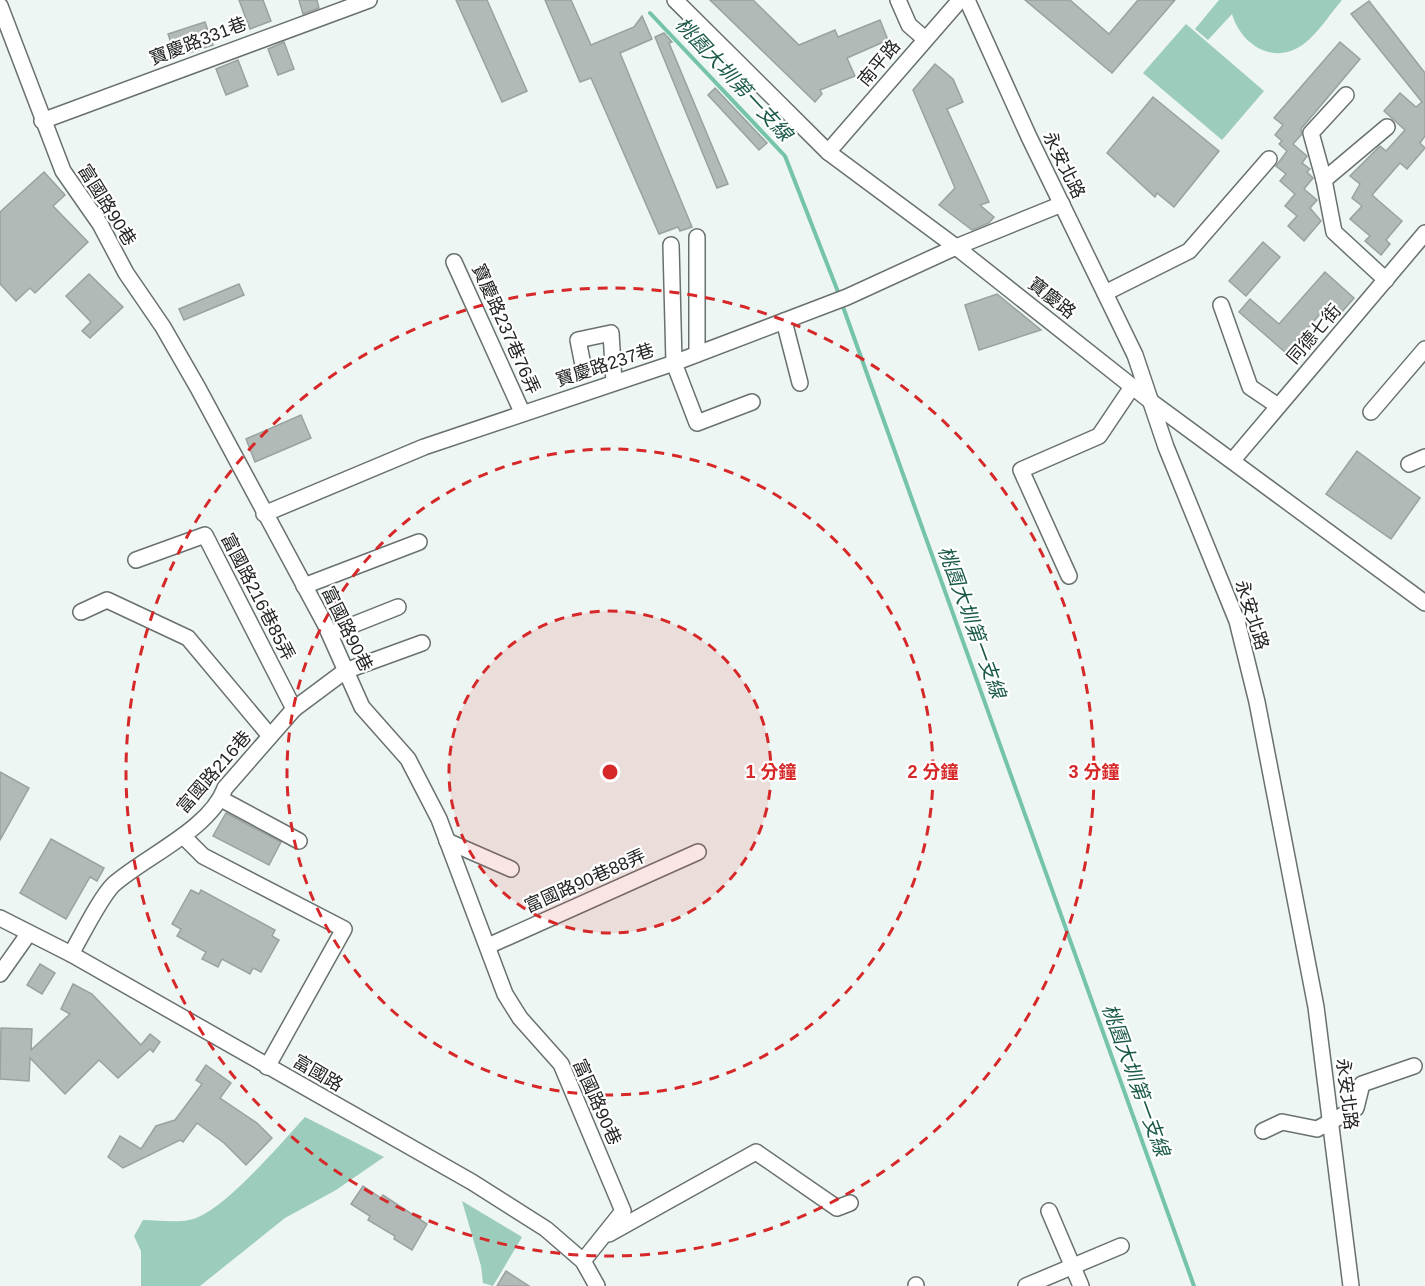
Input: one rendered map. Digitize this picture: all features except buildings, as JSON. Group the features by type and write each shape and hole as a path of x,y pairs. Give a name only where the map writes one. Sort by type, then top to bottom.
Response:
{"street":[{"name":"寶慶路331巷","path":"42,121 369,0"},
{"name":"寶慶路","path":"675,0 828,152 956,247 1153,403 1425,603"},
{"path":"898,0 909,25 924,39"},
{"name":"南平路","path":"828,152 960,0"},
{"name":"永安北路","path":"967,0 1135,355 1166,447 1237,621 1254,690 1316,1007 1351,1286"},
{"name":"富國路90巷","path":"0,6 63,171 100,224 126,273 163,327 330,634 362,707 408,759 447,841 505,994 520,1018 561,1064 623,1212 583,1261"},
{"path":"1346,95 1311,133 1324,180 1334,232 1386,280"},
{"path":"1324,180 1387,127"},
{"path":"1104,292 1189,251 1269,159"},
{"name":"寶慶路237巷","path":"264,514 424,447 522,412 674,363 840,300 956,247 1062,204"},
{"path":"697,237 697,354"},
{"name":"同德七街","path":"1233,460 1423,239"},
{"path":"671,245 674,363 697,423 752,402"},
{"name":"寶慶路237巷76弄","path":"454,262 522,412"},
{"path":"1221,305 1250,387 1278,406"},
{"path":"784,321 800,382"},
{"path":"583,364 578,340 610,333 614,382"},
{"path":"1371,412 1425,349"},
{"path":"1069,576 1021,470 1100,436 1132,387"},
{"path":"1409,464 1425,457"},
{"name":"富國路216巷85弄","path":"136,560 205,535 294,709"},
{"path":"304,586 419,542"},
{"path":"81,612 107,600 188,638 270,736"},
{"path":"330,634 398,607"},
{"name":"富國路216巷","path":"70,954 112,885 183,836 221,799 225,788 294,709 345,671 422,643"},
{"path":"221,799 299,841"},
{"path":"183,836 204,856 344,929 267,1067"},
{"path":"447,841 511,869"},
{"name":"富國路90巷88弄","path":"488,946 698,852"},
{"name":"富國路","path":"0,918 70,954 481,1188 546,1228 583,1261 597,1286"},
{"path":"0,974 29,933"},
{"path":"1263,1131 1282,1122 1317,1129 1356,1108 1362,1084 1414,1066"},
{"path":"602,1238 756,1152 837,1208 850,1203"},
{"path":"1049,1211 1081,1286"},
{"path":"1026,1286 1121,1246"}],"green space":[{"path":"1219,0 1342,0 1305,43 1294,50 1271,53 1251,43 1243,35 1232,14 1208,40 1195,29"},
{"path":"1186,24 1264,91 1222,140 1143,73"},
{"path":"305,1117 384,1157 336,1190 285,1218 200,1286 141,1286 141,1251 134,1236 143,1220 184,1221 202,1215 217,1206 267,1159"},
{"path":"462,1201 522,1237 493,1286 483,1283 481,1266"}],"waterway":[{"name":"桃園大圳第一支線","path":"650,13 785,156 840,297"},
{"name":"桃園大圳第一支線","path":"842,304 1194,1286"}]}
